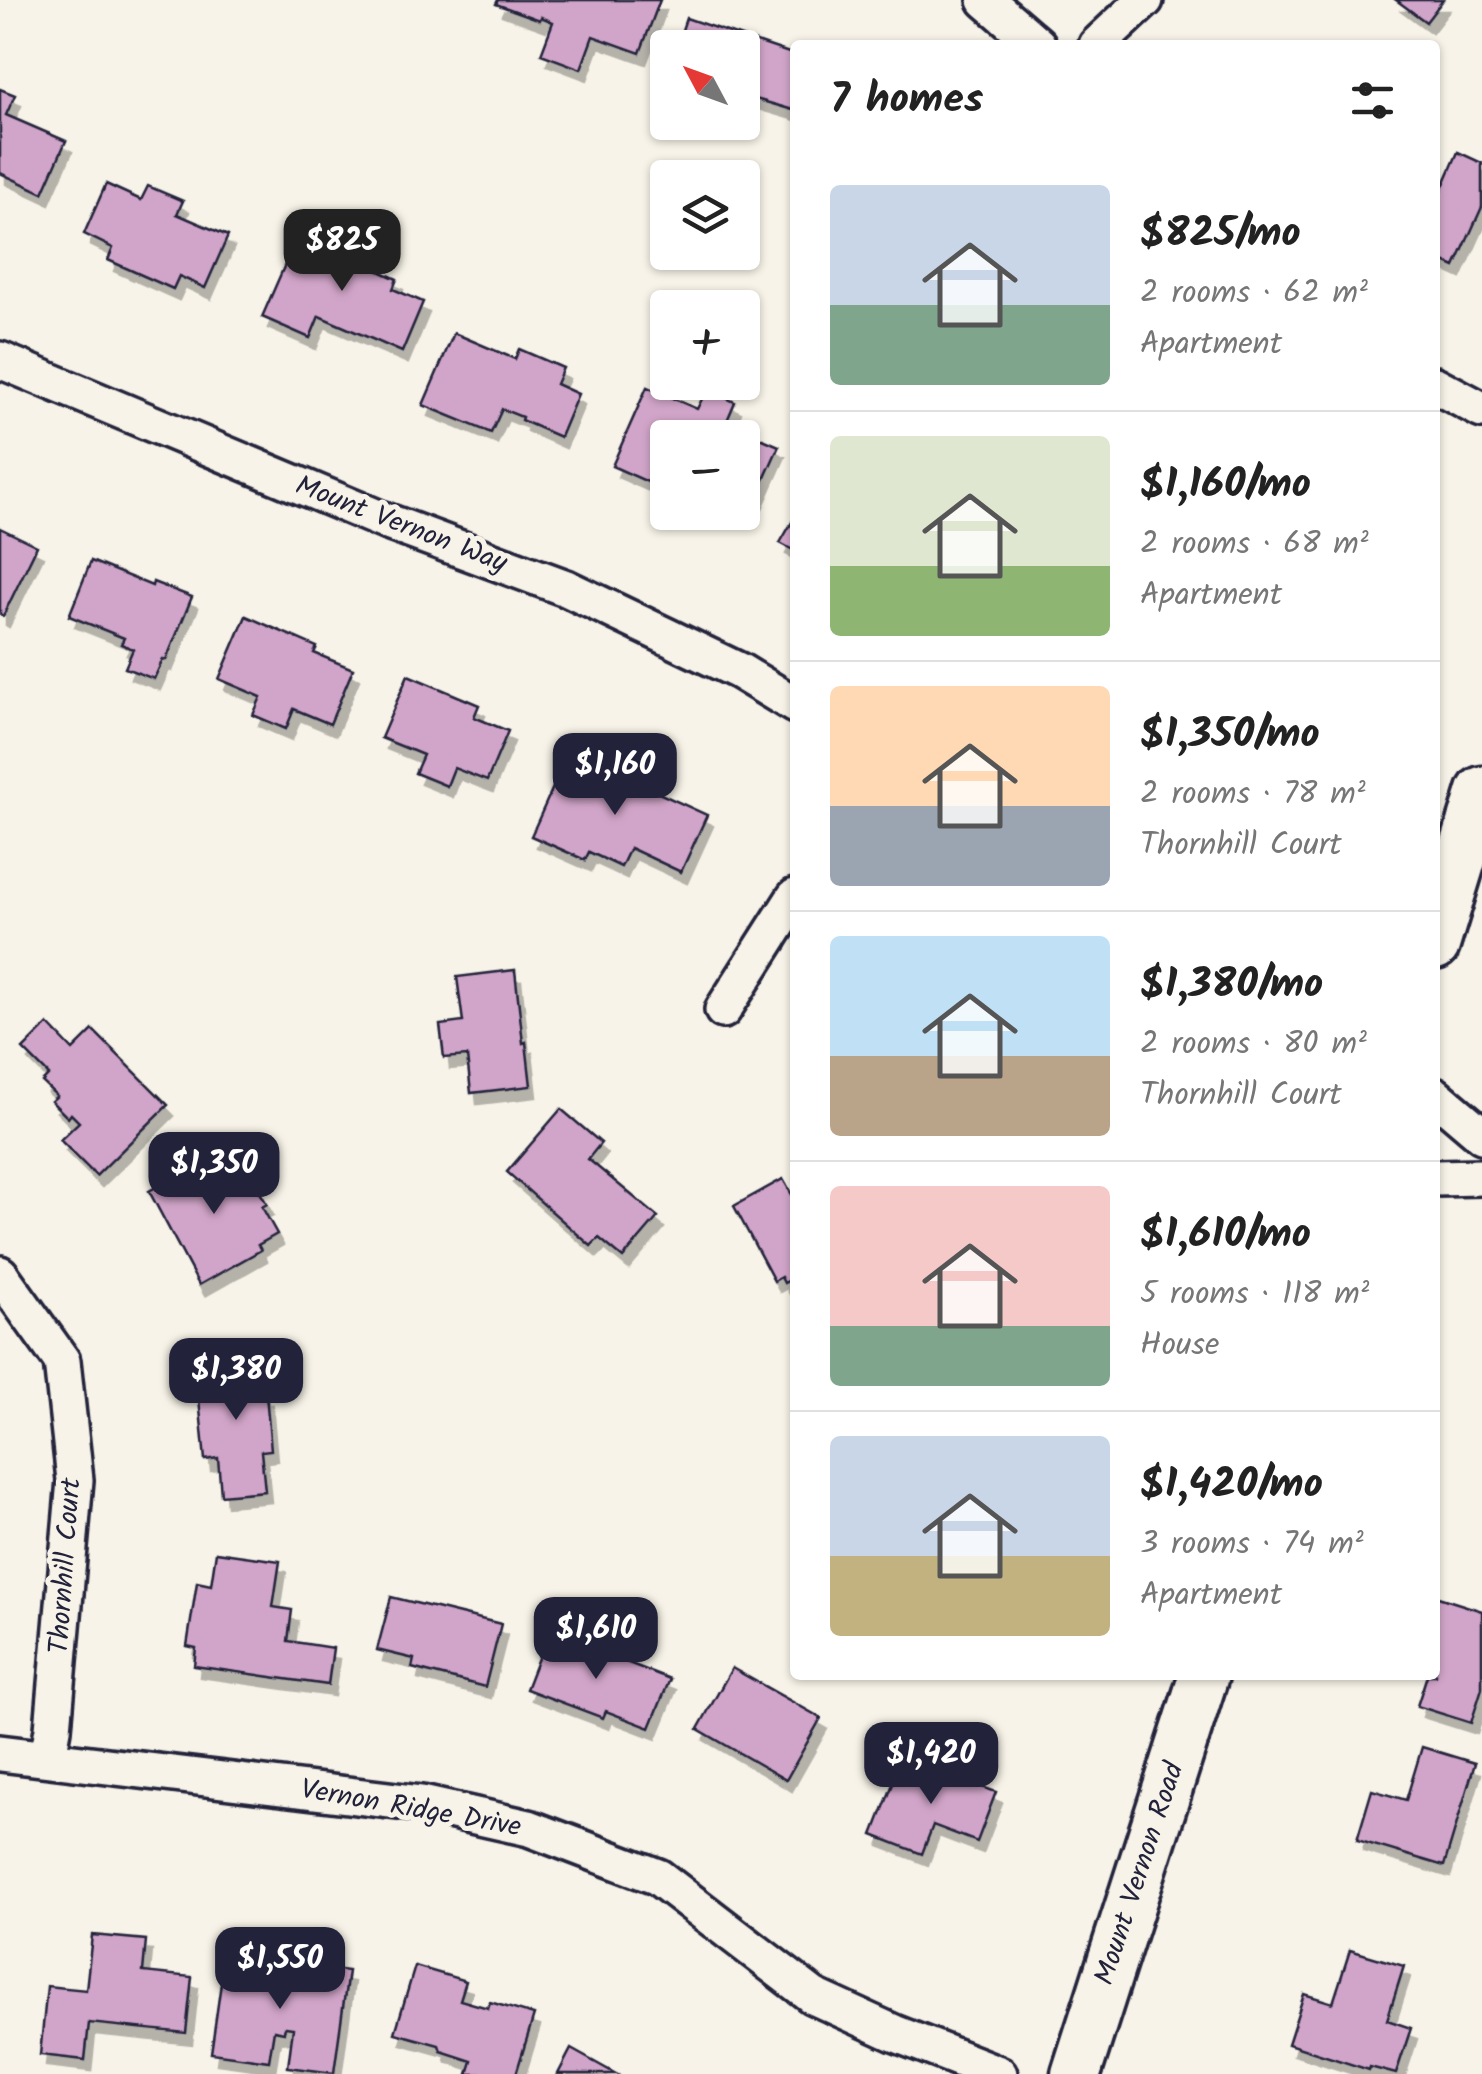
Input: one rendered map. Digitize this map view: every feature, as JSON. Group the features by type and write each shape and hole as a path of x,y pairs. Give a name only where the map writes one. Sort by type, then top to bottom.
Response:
{"main road":[{"path":"1440,929 1482,791"},
{"name":"Mount Vernon Road","path":"1076,2074 1202,1680"}],"street":[{"path":"986,0 1032,40"},
{"path":"1102,40 1144,0"},
{"name":"Mount Vernon Way","path":"0,360 385,521 566,588 740,672 790,702"},
{"path":"1440,389 1482,410"},
{"path":"723,1010 790,905"},
{"path":"1440,1099 1482,1135"},
{"path":"1440,1178 1482,1177"},
{"name":"Thornhill Court","path":"0,1274 62,1362 75,1480 48,1758"},
{"name":"Vernon Ridge Drive","path":"0,1752 422,1804 529,1828 658,1877 813,1996 999,2074"}],"building":[{"path":"498,0 660,0 640,53 593,36 581,69 541,54 553,22 496,4"},
{"path":"1396,0 1443,0 1426,22"},
{"path":"686,18 721,30 682,30"},
{"path":"760,43 790,53 790,109 760,100"},
{"path":"0,89 15,95 6,115 66,141 43,193 0,173"},
{"path":"1458,152 1482,163 1482,207 1455,267 1440,260 1440,193"},
{"path":"106,184 141,200 148,186 183,201 177,214 228,236 205,288 179,276 173,289 108,260 113,248 84,234"},
{"path":"297,237 339,255 343,246 349,249 354,238 383,251 375,269 397,279 393,289 423,302 402,352 319,316 310,338 262,317"},
{"path":"454,333 515,359 519,349 563,368 556,384 578,394 560,437 502,409 491,433 423,405"},
{"path":"647,387 650,400 677,400 697,409 702,400 735,402 727,420 650,420 650,483 612,466"},
{"path":"760,438 779,446 760,488"},
{"path":"790,526 790,548 780,543"},
{"path":"0,528 37,546 3,616 0,614"},
{"path":"91,561 152,586 153,582 192,597 154,679 125,668 133,649 121,644 124,638 69,616"},
{"path":"246,616 317,647 314,653 353,669 330,724 294,709 286,729 253,715 261,697 219,679"},
{"path":"408,675 479,705 474,717 508,731 487,781 454,768 447,786 415,773 423,755 381,738"},
{"path":"569,752 707,815 681,872 630,848 621,867 589,852 585,860 531,836"},
{"path":"515,970 531,1086 471,1093 467,1056 444,1058 440,1025 463,1022 457,977"},
{"path":"48,1024 73,1050 93,1030 168,1105 96,1176 60,1140 79,1122 71,1114 68,1118 51,1101 57,1096 42,1082 49,1075 23,1049"},
{"path":"561,1109 601,1143 588,1159 658,1217 623,1258 599,1238 591,1246 507,1172"},
{"path":"210,1157 222,1178 244,1165 267,1204 262,1207 277,1234 258,1245 261,1250 199,1285 149,1191"},
{"path":"783,1179 790,1191 790,1280 784,1283 781,1277 774,1281 734,1206"},
{"path":"259,1355 271,1450 261,1451 265,1491 221,1495 218,1458 205,1460 199,1399 210,1398 206,1359"},
{"path":"216,1552 280,1561 273,1607 292,1610 288,1641 333,1648 328,1685 194,1666 196,1648 187,1646 197,1582 211,1585"},
{"path":"391,1597 501,1624 485,1687 412,1668 414,1659 377,1650"},
{"path":"1440,1598 1482,1611 1482,1688 1471,1723 1417,1706 1425,1680 1440,1680"},
{"path":"548,1632 670,1679 650,1728 606,1711 603,1718 526,1689"},
{"path":"732,1668 821,1718 786,1780 698,1729"},
{"path":"1422,1747 1475,1763 1444,1866 1357,1840 1372,1790 1406,1800"},
{"path":"903,1758 996,1792 977,1842 933,1825 922,1854 873,1835"},
{"path":"92,1935 146,1940 143,1972 192,1977 186,2033 89,2023 85,2060 40,2055 47,1986 86,1990"},
{"path":"1350,1950 1404,1966 1387,2020 1411,2028 1396,2074 1370,2067 1369,2070 1288,2044 1304,1994 1333,2003"},
{"path":"225,1955 279,1962 277,1974 292,1975 293,1964 348,1971 334,2073 288,2067 293,2028 285,2027 284,2032 274,2030 269,2061 211,2053"},
{"path":"415,1966 466,1981 460,2000 488,2008 490,2002 534,2015 516,2074 468,2074 472,2061 441,2051 439,2045 395,2033"},
{"path":"571,2049 616,2074 558,2074"}]}
